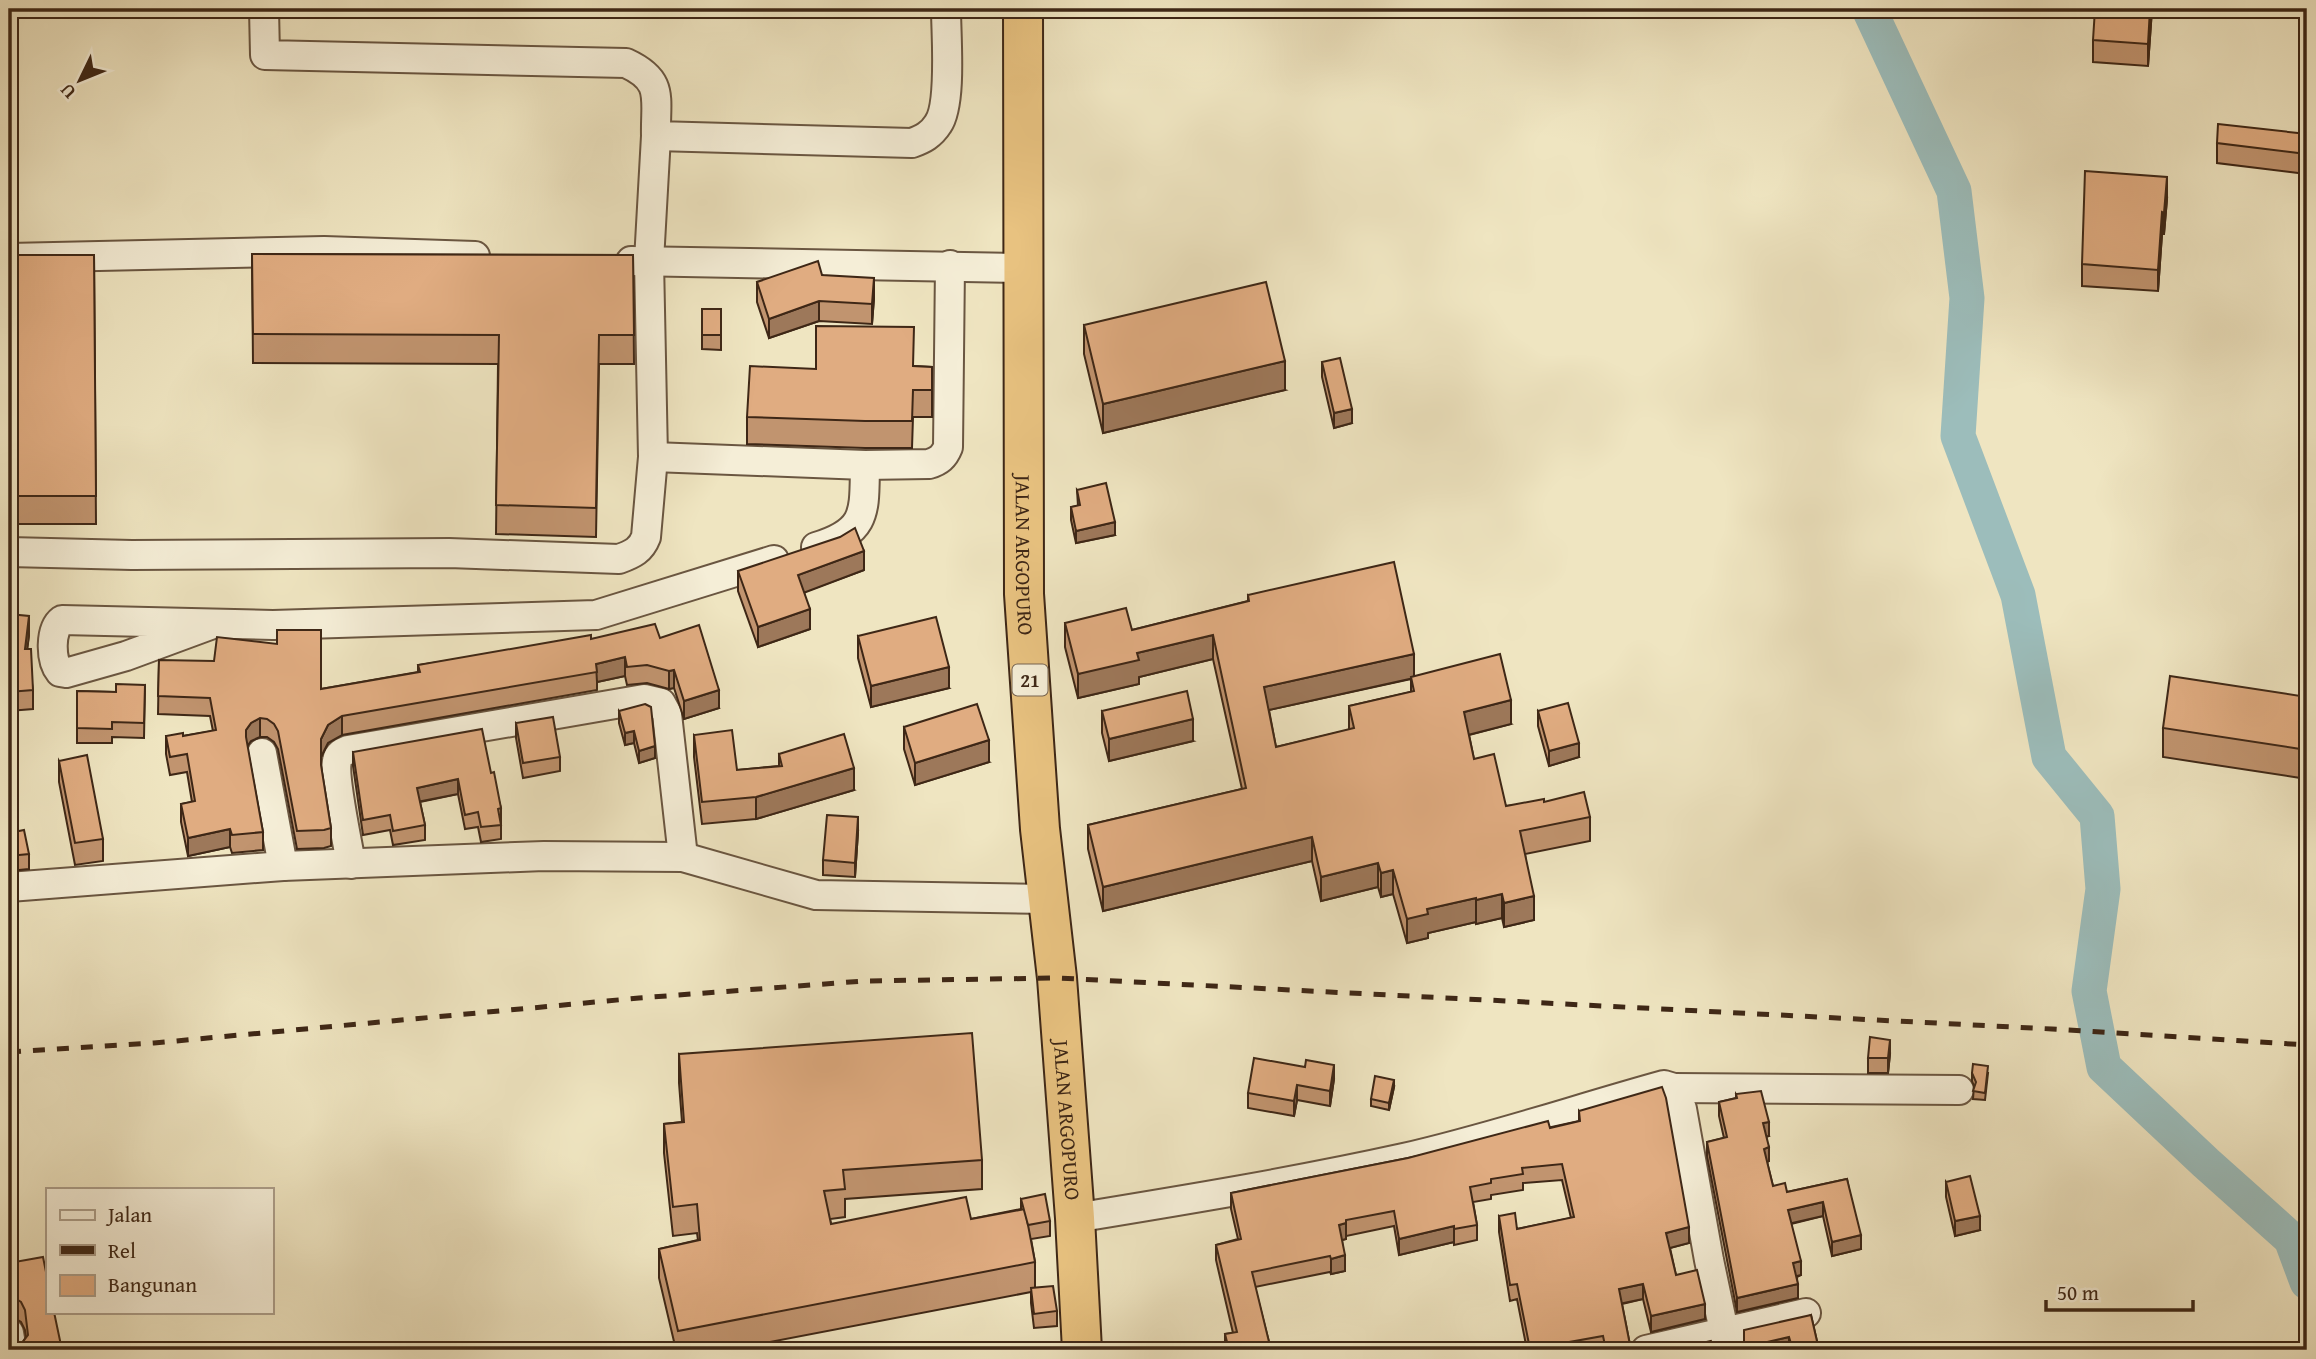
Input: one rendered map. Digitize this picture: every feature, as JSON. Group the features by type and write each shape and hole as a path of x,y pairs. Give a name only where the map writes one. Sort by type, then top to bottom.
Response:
{"highway":[{"name":"JALAN ARGOPURO","path":"1023,9 1024,594 1040,829 1057,978 1082,1350"}],"street":[{"path":"9,552 132,555 449,553 620,559 632,555 642,547 646,537 653,457 649,261 656,136 655,85 644,71 626,63 265,55 264,9"},
{"path":"656,136 912,143 928,136 940,123 946,105 946,9"},
{"path":"9,258 324,251 500,257"},
{"path":"608,260 1023,268"},
{"path":"653,457 865,464 938,462 945,456 948,447 950,265"},
{"path":"210,625 126,656 65,673 60,672 54,662 54,633 56,625 62,620 273,625 596,615 835,541 849,532 864,512 865,464"},
{"path":"351,864 336,762 340,754 348,750 644,699 661,703 667,714 683,857"},
{"path":"262,753 283,866"},
{"path":"9,887 283,866 544,856 683,857 816,895 1048,899"},
{"path":"1075,1219 1404,1158 1516,1129 1664,1085 1674,1088 1959,1090"},
{"path":"1674,1088 1682,1109 1726,1341"},
{"path":"1646,1350 1726,1341 1806,1313"},
{"path":"9,1333 12,1350"}],"building":[{"path":"2095,9 2150,9 2148,44 2093,40"},
{"path":"2218,124 2307,134 2307,154 2217,143"},
{"path":"2085,171 2167,177 2158,270 2082,264"},
{"path":"252,254 633,255 634,335 599,335 596,508 496,505 499,335 253,334"},
{"path":"9,255 94,255 96,496 9,496"},
{"path":"818,261 822,275 874,278 872,304 819,301 769,319 757,282"},
{"path":"1266,282 1285,361 1103,404 1084,325"},
{"path":"702,309 721,309 721,335 702,335"},
{"path":"816,326 914,327 913,366 932,367 932,390 913,390 912,421 747,417 750,366 816,369"},
{"path":"1340,358 1352,409 1334,413 1322,362"},
{"path":"1106,483 1115,522 1076,531 1071,507 1080,505 1077,490"},
{"path":"855,528 864,551 798,575 810,609 758,627 738,571 840,537"},
{"path":"1394,562 1414,654 1264,687 1276,747 1354,728 1349,706 1414,691 1411,677 1500,654 1511,700 1464,712 1474,759 1494,754 1506,806 1544,799 1544,802 1584,792 1590,817 1520,831 1534,896 1504,903 1502,894 1476,898 1427,909 1428,914 1407,919 1393,870 1381,873 1378,863 1321,877 1312,837 1103,887 1088,825 1246,788 1213,635 1137,653 1139,660 1078,674 1065,623 1126,608 1132,630 1249,601 1248,595"},
{"path":"9,614 29,616 25,649 31,649 33,690 9,692"},
{"path":"936,617 949,667 871,686 858,636"},
{"path":"655,624 660,638 699,625 719,690 684,701 674,670 647,665 627,667 625,657 596,664 597,672 342,716 328,725 321,739 321,765 331,828 324,830 297,831 278,731 274,724 260,718 251,723 246,730 246,737 263,832 232,835 230,829 188,838 181,804 195,801 187,754 170,757 166,736 216,730 210,698 158,696 159,660 214,661 217,637 277,644 277,630 321,630 321,689 420,672 418,665 591,635 591,639"},
{"path":"2170,676 2307,697 2307,750 2163,728"},
{"path":"116,684 145,685 144,723 112,722 112,729 77,728 77,691 116,692"},
{"path":"1187,691 1193,719 1109,739 1102,711"},
{"path":"1568,703 1579,743 1549,751 1538,711"},
{"path":"645,704 651,707 655,746 639,751 634,731 625,733 619,711"},
{"path":"977,704 989,740 915,763 904,727"},
{"path":"553,717 560,757 523,763 516,723"},
{"path":"482,729 491,773 494,772 501,808 498,809 501,825 481,827 478,812 465,815 458,779 417,788 425,825 393,831 390,815 363,820 353,752"},
{"path":"732,730 737,770 782,766 779,754 844,734 854,768 756,797 702,802 694,735"},
{"path":"87,755 103,839 75,843 59,761"},
{"path":"827,815 858,817 855,863 823,860"},
{"path":"24,830 29,854 9,856 9,833"},
{"path":"972,1033 982,1160 843,1170 845,1189 824,1191 831,1224 966,1197 971,1219 1025,1209 1035,1262 678,1331 659,1249 700,1240 697,1204 673,1207 664,1124 684,1122 679,1054"},
{"path":"1870,1037 1890,1040 1888,1058 1868,1058"},
{"path":"1254,1058 1305,1067 1306,1060 1334,1065 1330,1091 1297,1085 1294,1101 1248,1093"},
{"path":"1973,1064 1988,1066 1985,1093 1973,1091 1976,1082 1972,1073"},
{"path":"1375,1076 1394,1080 1389,1103 1371,1099"},
{"path":"1662,1087 1689,1227 1666,1233 1676,1275 1697,1270 1705,1304 1651,1316 1643,1284 1619,1289 1631,1350 1606,1350 1603,1336 1530,1349 1517,1284 1510,1285 1499,1216 1515,1213 1517,1229 1574,1217 1562,1164 1522,1168 1523,1174 1491,1179 1491,1183 1470,1187 1477,1225 1454,1229 1454,1226 1399,1239 1394,1211 1346,1220 1346,1223 1339,1225 1345,1255 1252,1272 1271,1350 1229,1350 1225,1334 1237,1332 1216,1245 1241,1239 1231,1193 1408,1158 1548,1121 1550,1128 1580,1121 1579,1111"},
{"path":"1761,1091 1769,1122 1763,1123 1769,1147 1764,1149 1773,1186 1785,1183 1787,1192 1847,1179 1861,1235 1832,1242 1823,1202 1788,1210 1801,1261 1793,1263 1798,1284 1737,1298 1707,1142 1727,1137 1719,1102 1737,1098 1736,1094"},
{"path":"1970,1176 1980,1216 1955,1221 1946,1182"},
{"path":"1045,1194 1050,1221 1028,1225 1021,1199"},
{"path":"43,1257 46,1272 46,1314 54,1314 62,1350 24,1350 22,1343 28,1335 25,1310 21,1302 13,1297 9,1263"},
{"path":"1053,1286 1057,1311 1034,1314 1031,1288"},
{"path":"1811,1315 1819,1350 1793,1350 1789,1337 1737,1349 1744,1342 1744,1330"},
{"path":"1711,1341 1717,1350 1673,1350"},
{"path":"1183,1343 1184,1350 1151,1350"}],"waterway":[{"path":"1869,9 1954,191 1967,298 1958,436 2018,595 2049,757 2097,816 2103,889 2089,991 2104,1067 2291,1239 2307,1282"}],"railway":[{"path":"9,1052 154,1043 639,998 864,981 1057,978 2052,1029 2307,1045"}]}
